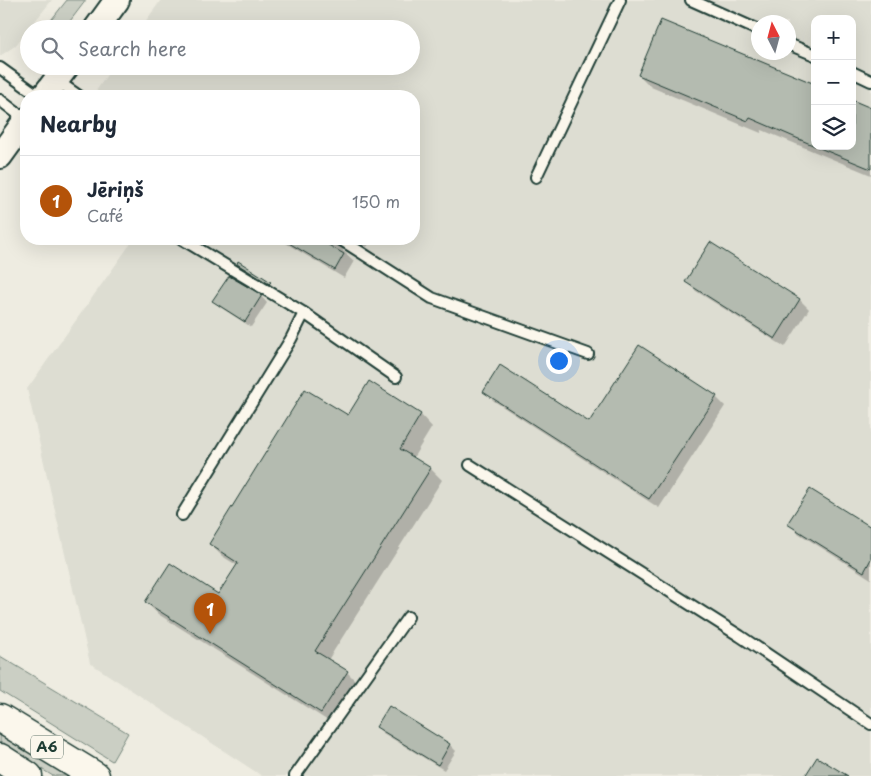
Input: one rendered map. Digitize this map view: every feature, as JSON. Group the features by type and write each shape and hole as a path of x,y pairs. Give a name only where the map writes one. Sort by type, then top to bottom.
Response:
{"highway":[{"name":"A6","path":"0,718 95,776"},
{"name":"A6","path":"0,758 28,776"}],"street":[{"path":"103,20 117,0"},
{"path":"0,156 20,128"}],"lane":[{"path":"536,178 620,0"},
{"path":"691,0 751,27"},
{"path":"796,48 811,54"},
{"path":"0,68 20,75"},
{"path":"856,74 871,81"},
{"path":"21,75 64,90"},
{"path":"0,100 20,115"},
{"path":"192,245 304,313 396,376"},
{"path":"349,245 432,298 588,354"},
{"path":"182,515 291,339 304,313"},
{"path":"470,465 740,636 871,724"},
{"path":"295,776 408,617"}],"shaded area":[{"path":"0,0 52,0 36,20 20,20 20,40 15,46 0,56"},
{"path":"67,0 86,0 71,20 51,20"},
{"path":"161,0 871,0 871,776 262,776 90,663 27,389 130,245 420,245 420,90 97,90 107,75 420,75 420,20 147,20"},
{"path":"0,656 128,733 112,761 0,691"},
{"path":"0,734 68,776 53,776 0,744"}],"building":[{"path":"661,20 751,57 751,60 757,60 811,82 811,144 750,118 748,121 638,75"},
{"path":"856,102 871,108 871,169 824,150 856,150"},
{"path":"710,242 800,299 775,339 685,282"},
{"path":"292,245 328,245 344,254 335,270"},
{"path":"238,261 271,282 269,284 237,264"},
{"path":"229,276 262,295 245,322 212,301"},
{"path":"639,345 717,396 649,499 483,392 500,365 589,422"},
{"path":"369,381 421,414 400,449 431,468 315,651 348,671 321,713 145,602 170,563 218,594 238,563 209,544 305,389 348,415"},
{"path":"810,489 871,527 871,559 864,572 787,524"},
{"path":"389,706 450,744 438,765 376,727"},
{"path":"817,757 848,776 805,776"}],"place":[{"name":"Jēriņš","path":"210,634"}]}
